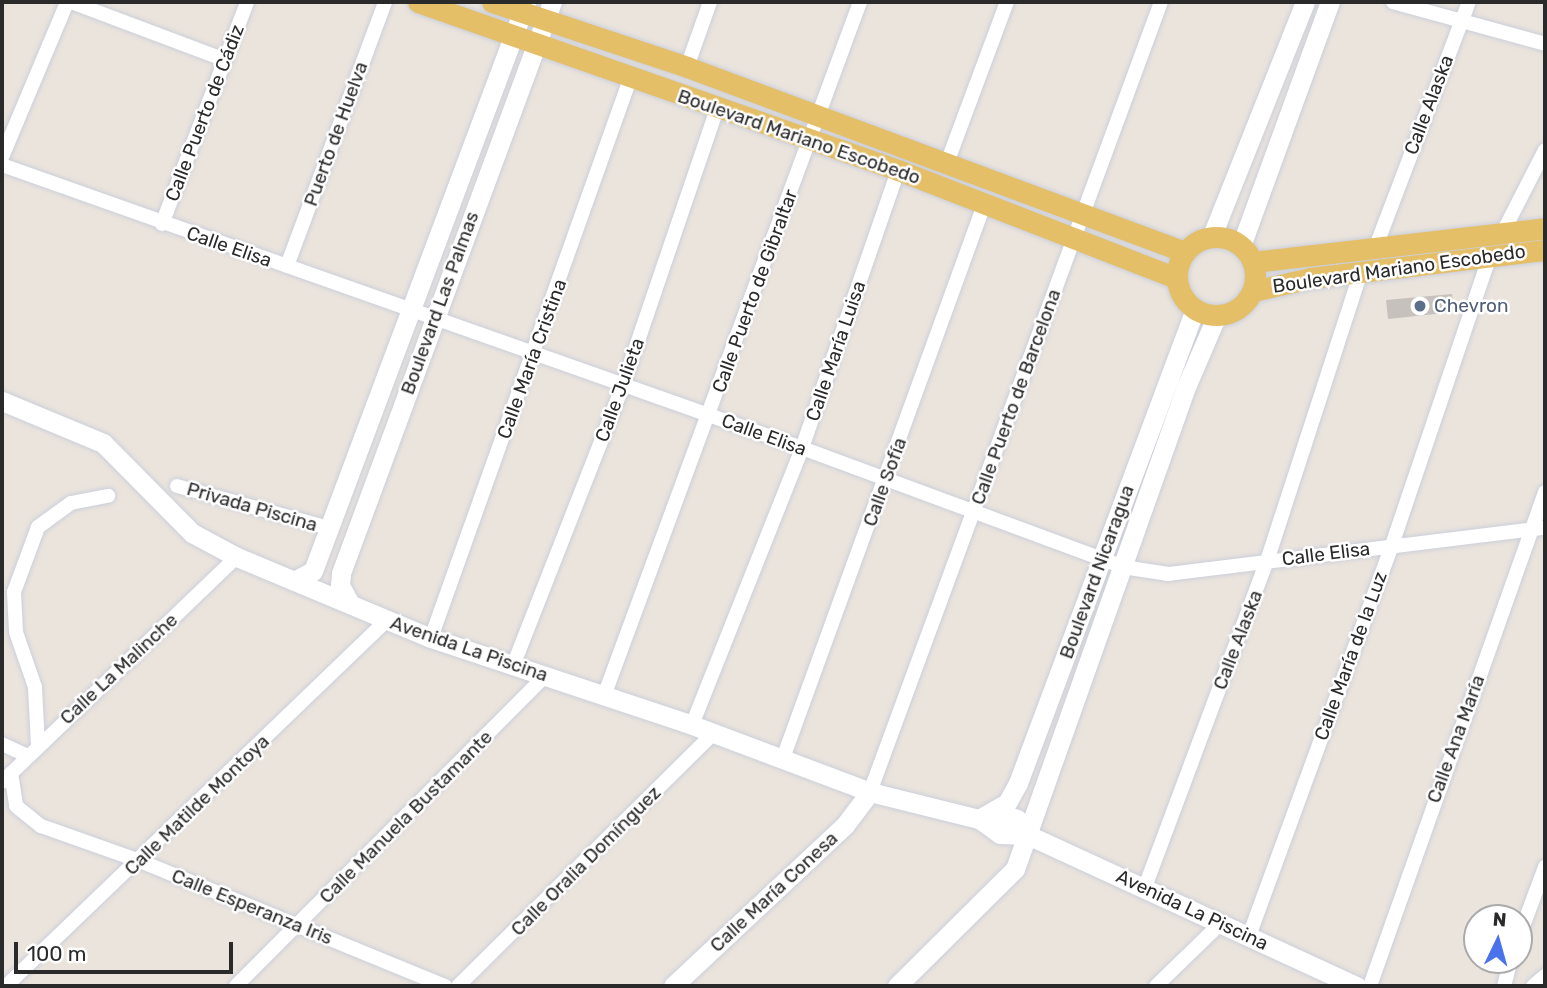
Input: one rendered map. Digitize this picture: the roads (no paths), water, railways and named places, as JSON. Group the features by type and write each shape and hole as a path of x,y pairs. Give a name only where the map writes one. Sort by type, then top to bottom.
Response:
{"main road":[{"name":"Boulevard Mariano Escobedo","path":"418,2 717,110 898,170 1177,278"},
{"name":"Boulevard Mariano Escobedo","path":"492,2 549,11 687,66 1185,252"},
{"name":"Boulevard Mariano Escobedo","path":"1247,254 1375,248 1545,228"},
{"path":"1211,238 1247,254 1253,290 1238,308 1217,315 1195,309 1182,296 1177,278 1185,252 1211,238"},
{"name":"Boulevard Mariano Escobedo","path":"1253,290 1362,271 1545,250"}],"street":[{"path":"2,157 69,2 225,60"},
{"name":"Calle Puerto de Cádiz","path":"162,224 247,2"},
{"name":"Puerto de Huelva","path":"287,266 385,2"},
{"path":"687,66 710,2"},
{"name":"Calle Puerto de Gibraltar","path":"604,696 710,415 860,2"},
{"path":"947,163 1007,2"},
{"name":"Calle Puerto de Barcelona","path":"870,792 1161,2"},
{"path":"1211,238 1305,2"},
{"path":"1247,254 1331,2"},
{"path":"1393,2 1545,44"},
{"name":"Calle Alaska","path":"1375,248 1469,2"},
{"name":"Boulevard Las Palmas","path":"313,571 524,7"},
{"name":"Boulevard Las Palmas","path":"339,580 549,11"},
{"name":"Calle María Cristina","path":"431,638 535,353 630,79"},
{"name":"Calle Julieta","path":"513,666 623,385 717,110"},
{"path":"1502,234 1545,150"},
{"name":"Calle Elisa","path":"2,164 162,224 802,448 1123,567 1168,575 1392,545 1538,529"},
{"name":"Calle María Luisa","path":"692,725 802,448 898,170"},
{"name":"Calle Sofía","path":"782,761 985,202"},
{"name":"Calle María de la Luz","path":"1249,936 1392,545 1490,256"},
{"name":"Calle Alaska","path":"1145,887 1267,561 1362,271"},
{"name":"Boulevard Nicaragua","path":"979,819 1007,803 1018,783 1195,309"},
{"name":"Boulevard Nicaragua","path":"897,986 1007,881 1028,835 1186,387 1217,315"},
{"name":"Avenida La Piscina","path":"2,401 103,443 184,526 237,557 431,638 692,725 870,792 979,819 1008,816 1017,819 1028,835 1357,986"},
{"name":"Privada Piscina","path":"177,486 328,528"},
{"name":"Calle Ana María","path":"1370,986 1538,529 1545,492"},
{"path":"2,744 33,750 35,687 16,632 8,589 43,521 71,503 108,496"},
{"name":"Calle La Malinche","path":"6,777 237,557"},
{"path":"294,581 313,571 324,582 339,580 349,604"},
{"name":"Calle Matilde Montoya","path":"6,986 140,861 386,621"},
{"name":"Calle Manuela Bustamante","path":"236,986 298,927 545,676"},
{"name":"Calle Oralia Domínguez","path":"458,986 713,734"},
{"name":"Calle Esperanza Iris","path":"6,777 16,806 30,820 140,861 445,986"},
{"name":"Calle María Conesa","path":"673,986 845,825 870,792"},
{"path":"1531,904 1545,867"},
{"path":"1156,986 1221,923"},
{"path":"1533,986 1545,976"}],"place":[{"name":"Chevron","path":"1420,306"}]}
